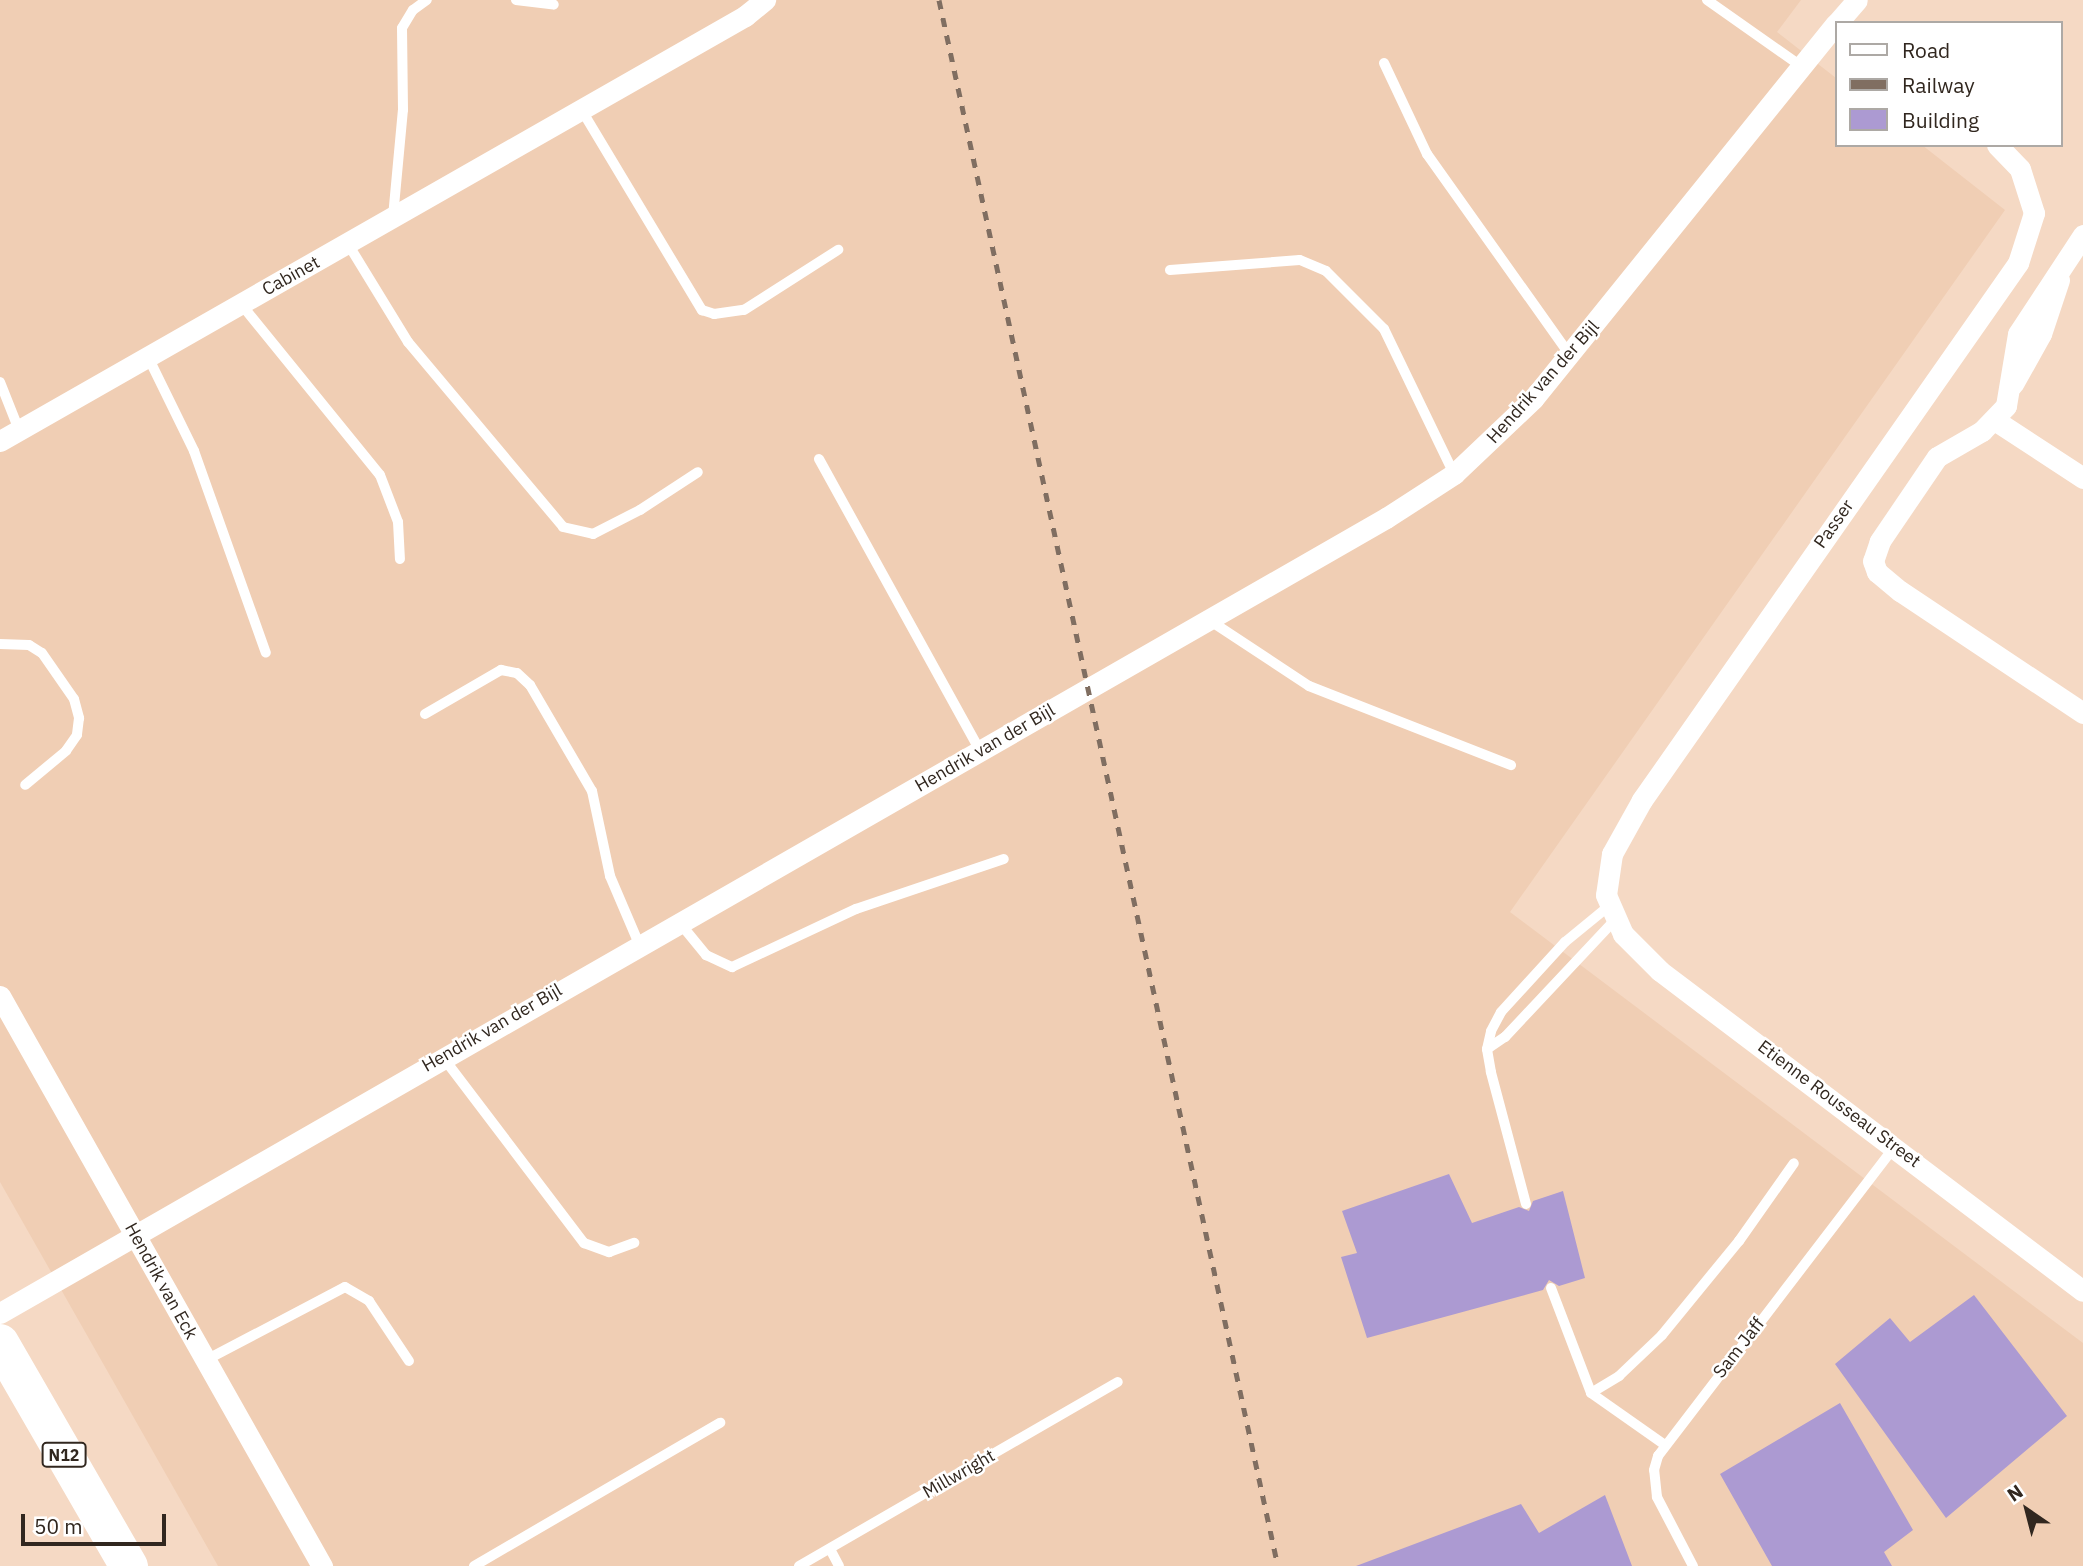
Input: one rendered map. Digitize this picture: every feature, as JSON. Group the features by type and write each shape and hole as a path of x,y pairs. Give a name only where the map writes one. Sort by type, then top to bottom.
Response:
{"highway":[{"name":"N12","path":"0,1343 129,1566"}],"street":[{"name":"Cabinet","path":"0,441 745,16 765,0"},
{"name":"Hendrik van der Bijl","path":"0,1312 442,1056 1386,518 1454,474 1498,435 1570,355 1801,66 1834,30"},
{"name":"Passer","path":"1612,913 1609,866 1627,824 2018,263 2034,213 2020,169 1999,147"},
{"path":"2083,235 2062,268 2041,334 2012,386 2006,406 1996,421 1937,457 1875,549 1874,567 1986,651 2083,713"},
{"path":"1996,421 2083,478"},
{"name":"Etienne Rousseau Street","path":"1612,913 1632,945 1660,971 1895,1146 2083,1291"},
{"name":"Hendrik van Eck","path":"0,996 322,1566"}],"lane":[{"path":"393,218 403,110 402,28 413,10 427,0"},
{"path":"516,0 554,5"},
{"path":"1707,0 1801,66"},
{"path":"1384,63 1427,154 1570,355"},
{"path":"581,109 702,310 714,314 744,310 838,250"},
{"path":"348,244 408,342 563,527 593,534 698,472"},
{"path":"1170,270 1300,260 1326,271 1384,329 1454,474"},
{"path":"241,304 380,475 398,522 400,559"},
{"path":"148,357 194,451 266,653"},
{"path":"0,382 19,430"},
{"path":"818,459 980,751"},
{"path":"1209,620 1309,686 1511,765"},
{"path":"0,644 29,645 42,653 74,699 79,718 77,735 66,751 25,785"},
{"path":"425,714 501,670 517,673 530,685 592,790 613,887 639,944"},
{"path":"679,922 706,955 732,967 856,909 1004,859"},
{"path":"1487,1049 1511,1030 1612,913"},
{"path":"1526,1204 1487,1049 1501,1012 1565,942 1612,913"},
{"path":"442,1056 584,1243 609,1252 634,1242"},
{"name":"Sam Jaff","path":"1693,1566 1661,1509 1654,1485 1654,1470 1665,1445 1895,1146"},
{"path":"1591,1393 1619,1376 1662,1335 1739,1241 1794,1163"},
{"path":"206,1360 345,1287 369,1301 409,1361"},
{"path":"1550,1288 1591,1393 1665,1445"},
{"name":"Millwright","path":"799,1566 1118,1382"},
{"path":"474,1566 720,1423"},
{"path":"830,1549 839,1566"}],"shaded area":[{"path":"0,0 1801,0 1777,32 1834,76 1834,147 1925,147 2005,210 1510,912 2083,1343 2083,1566 218,1566 0,1182"}],"building":[{"path":"1449,1174 1472,1223 1519,1207 1529,1211 1533,1201 1563,1191 1585,1278 1559,1286 1549,1280 1543,1290 1367,1338 1341,1257 1357,1253 1342,1211"},
{"path":"1974,1295 2067,1416 1946,1518 1835,1364 1890,1318 1910,1342"},
{"path":"1840,1403 1913,1530 1884,1552 1892,1566 1772,1566 1720,1474"},
{"path":"1605,1495 1632,1566 1356,1566 1521,1504 1539,1533"}],"railway":[{"path":"939,0 1278,1566"}]}
